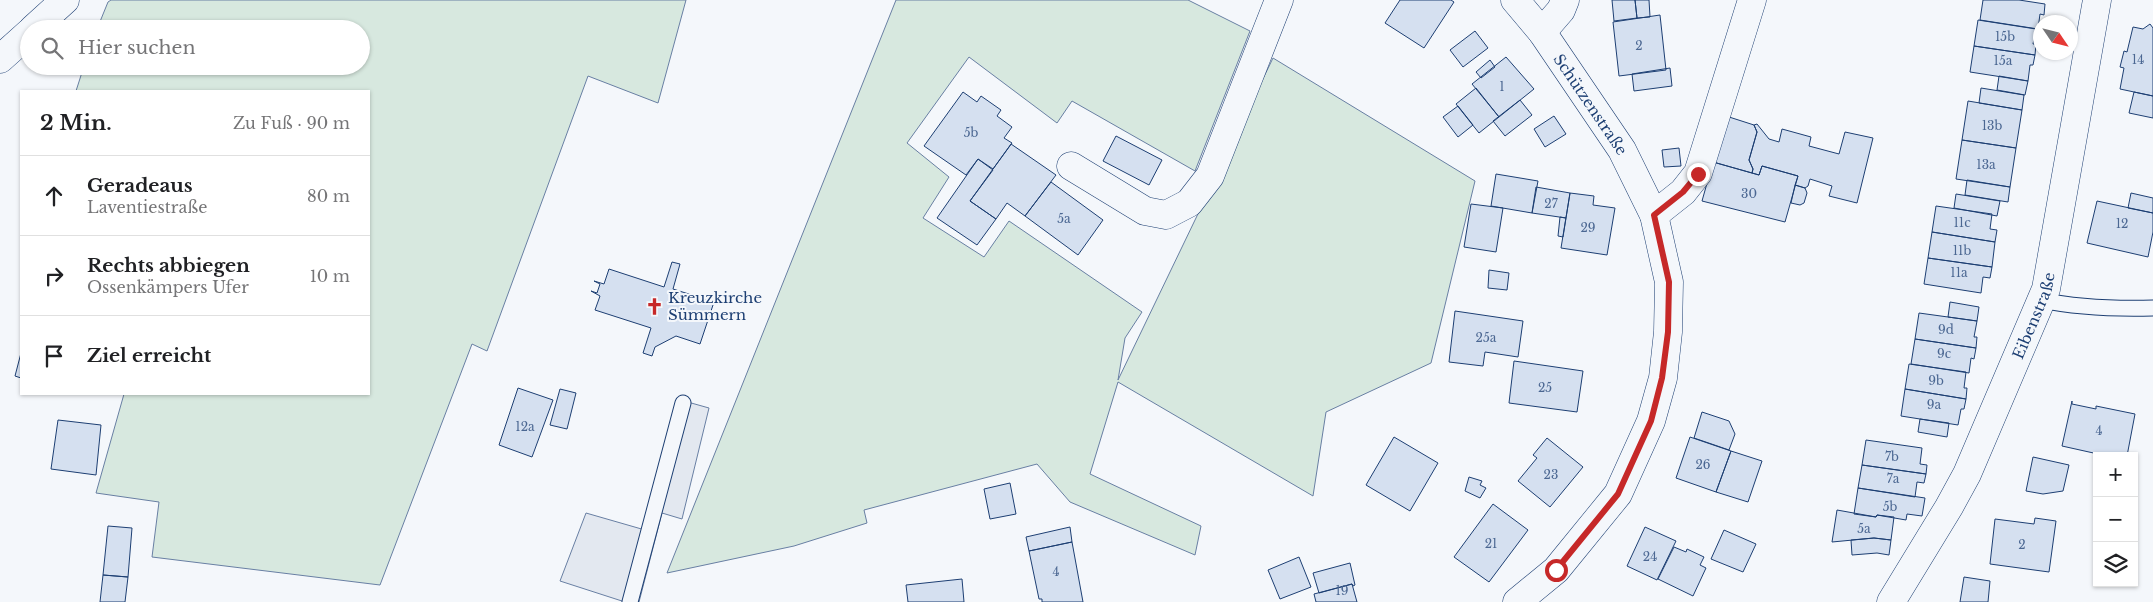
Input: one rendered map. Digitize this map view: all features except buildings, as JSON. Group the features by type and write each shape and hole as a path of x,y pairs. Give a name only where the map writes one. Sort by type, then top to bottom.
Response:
{"street":[{"path":"43,20 66,0"},
{"path":"1071,166 1145,212 1166,215 1189,204 1210,176 1279,0"},
{"name":"Schützenstraße","path":"1515,0 1542,32 1622,150 1654,215 1669,282 1668,332 1662,378 1651,421 1618,494 1556,570 1517,602"},
{"path":"1542,32 1562,10 1565,0"},
{"path":"1654,215 1683,192 1698,174 1752,0"},
{"name":"Eibenstraße","path":"1891,602 1949,507 1966,474 2046,289 2097,0"},
{"path":"0,59 20,41"}],"lane":[{"path":"2041,300 2069,306 2111,309 2153,308"},
{"path":"630,602 683,402"}],"shaded area":[{"path":"111,0 686,0 658,103 588,76 487,351 472,344 380,585 152,557 159,502 96,493 124,395 370,395 370,90 76,90 81,75 370,75 370,20 101,20 108,2"},
{"path":"896,0 1188,0 1250,31 1195,171 1072,101 1057,123 969,57 907,143 949,177 923,218 984,257 1009,221 1142,312 1125,338 1118,380 1273,58 1475,181 1431,363 1326,412 1313,496 1118,382 1090,474 1201,526 1195,555 1070,502 1037,464 864,510 867,523 794,546 667,573"},
{"path":"677,399 709,408 682,519 662,513 639,602 625,602 560,581 586,513 645,530"}],"place":[{"name":"Kreuzkirche Sümmern","path":"654,306"}],"route":[{"path":"1556,570 1618,494 1651,421 1662,378 1668,332 1669,282 1654,215 1683,192 1698,174"}]}
